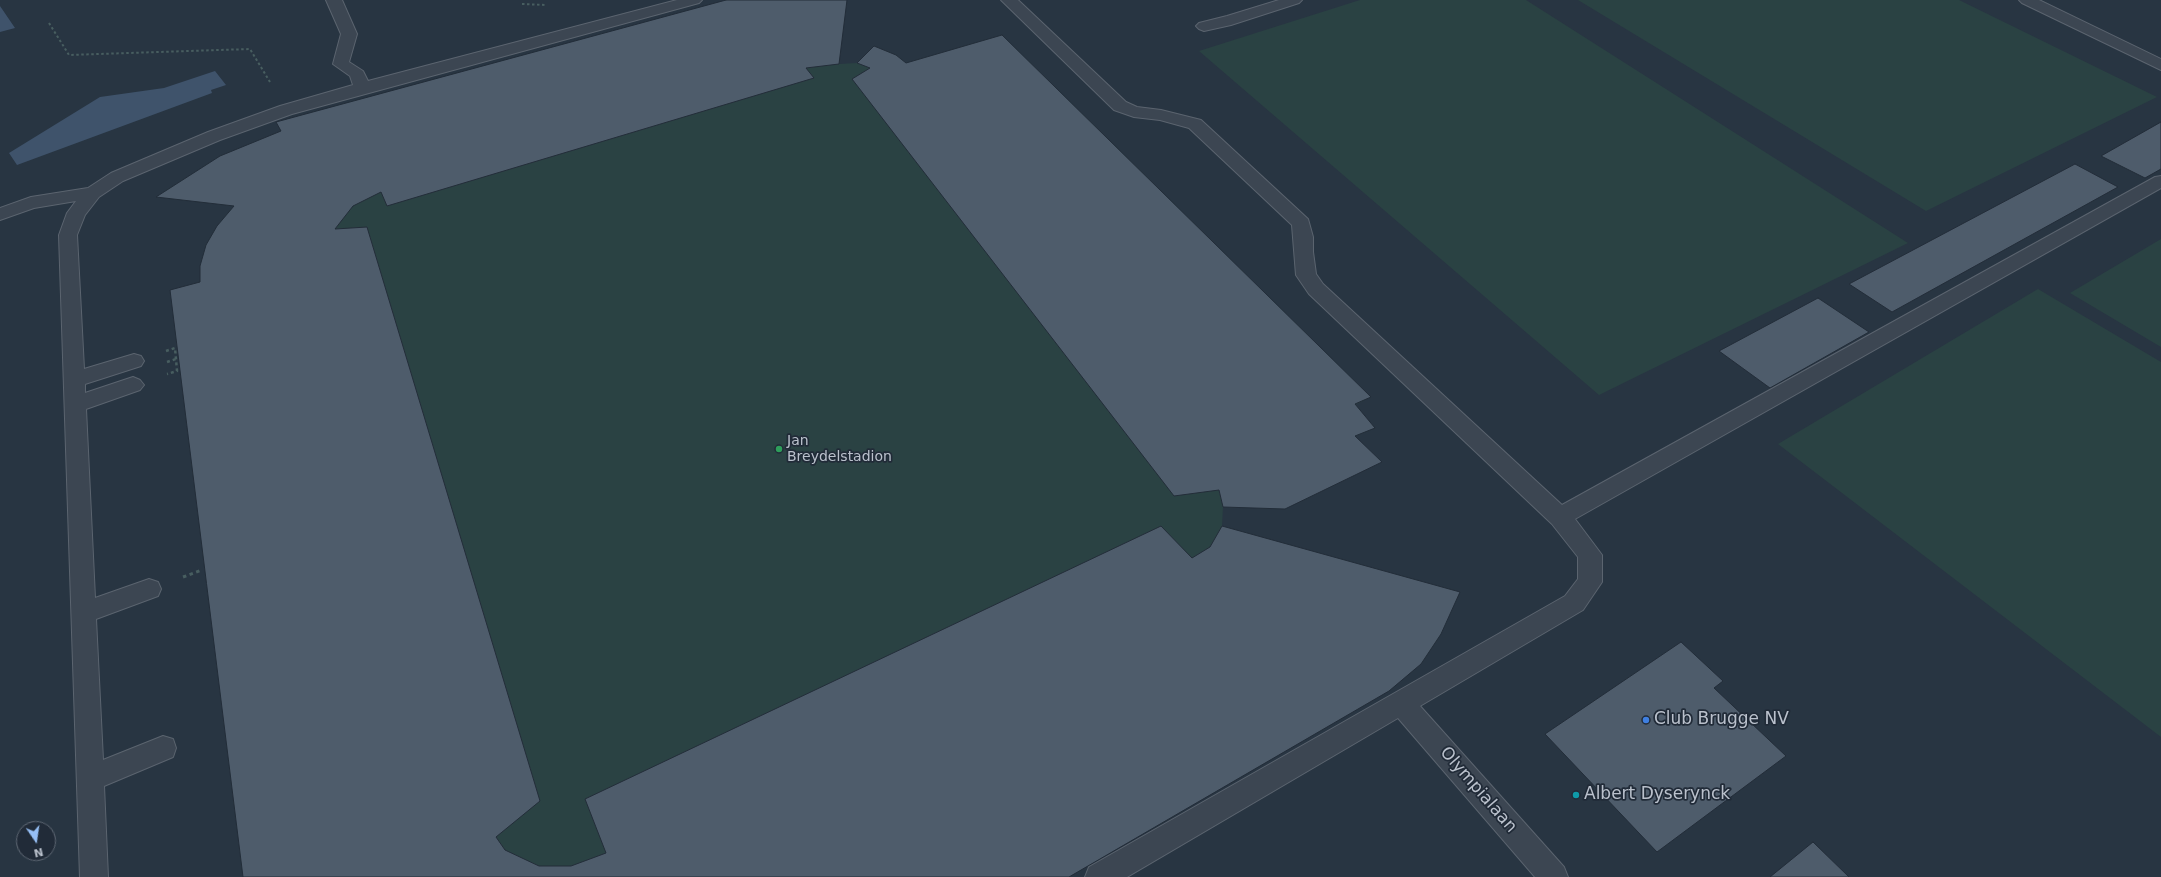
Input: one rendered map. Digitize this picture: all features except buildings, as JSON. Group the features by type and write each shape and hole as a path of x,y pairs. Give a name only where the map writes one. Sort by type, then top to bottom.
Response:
{"street":[{"path":"334,0 349,34 341,64 357,74 362,88"},
{"path":"94,877 68,236 76,213 93,192 117,177 214,136 286,110 362,88 694,0"},
{"path":"1009,0 1120,106 1134,112 1161,115 1196,124 1300,223 1304,237 1303,252 1306,274 1316,289 1560,517 1590,555 1590,582 1574,603 1099,877"},
{"path":"1204,26 1231,20 1294,0"},
{"path":"2027,0 2161,65"},
{"path":"1560,517 2161,181"},
{"path":"0,214 31,203 93,192"},
{"path":"74,392 133,373"},
{"path":"83,613 149,589"},
{"name":"Olympialaan","path":"1401,703 1554,877"},
{"path":"90,779 163,748"}],"path":[{"path":"49,23 69,55 250,49 286,110"},
{"path":"175,348 177,371"}],"green space":[{"name":"Jan Breydelstadion","path":"726,0 847,0 839,64 857,63 874,46 896,55 906,63 1002,35 1371,397 1355,405 1375,428 1356,436 1285,509 1223,507 1222,526 1460,592 1441,634 1421,664 1069,877 243,877 170,290 200,282 200,266 206,245 217,226 234,206 156,197 220,156 281,131 276,122"},
{"path":"1360,0 1526,0 1908,243 1599,395 1199,51"},
{"path":"1578,0 1959,0 2157,97 1926,211"},
{"path":"2161,239 2161,347 2070,293"},
{"path":"2038,289 2161,362 2161,737 1778,444"}],"water":[{"path":"0,6 15,28 0,32"},
{"path":"215,71 226,85 211,90 212,93 17,165 9,153 100,97 164,88"}],"place":[{"name":"Jan Breydelstadion","path":"779,449"},
{"name":"Club Brugge NV","path":"1646,720"},
{"name":"Albert Dyserynck","path":"1576,795"}]}
